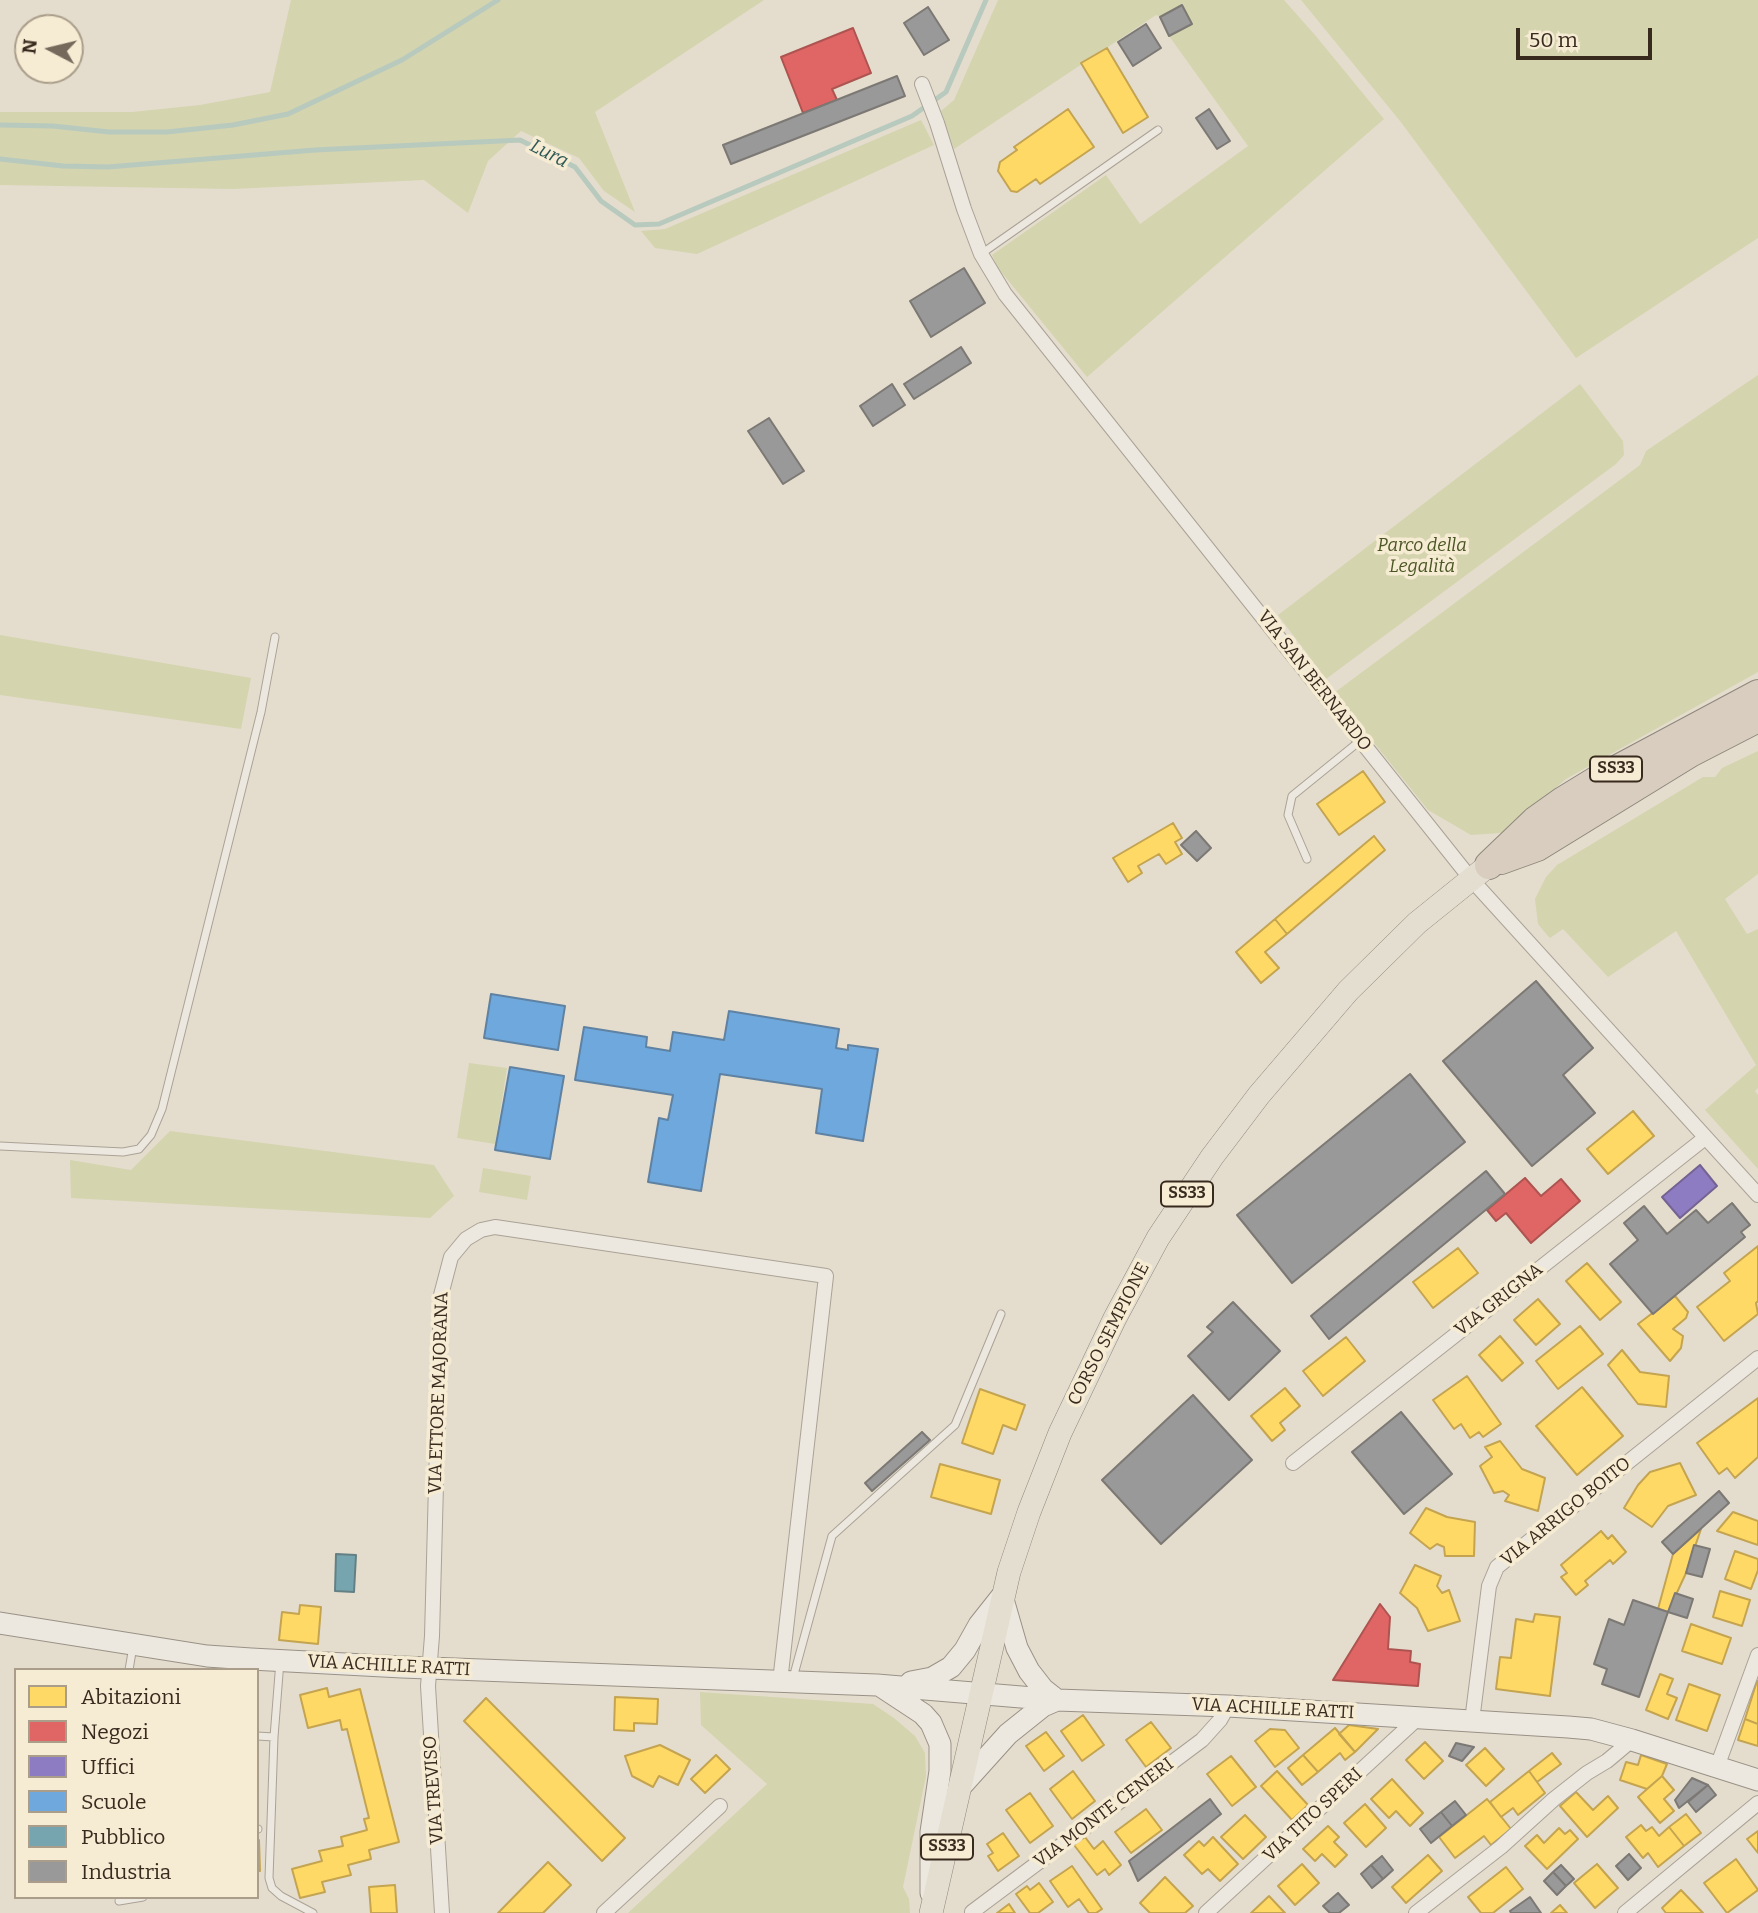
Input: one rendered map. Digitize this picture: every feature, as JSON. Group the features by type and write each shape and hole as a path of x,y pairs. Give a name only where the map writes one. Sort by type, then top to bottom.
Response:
{"highway":[{"name":"CORSO SEMPIONE","path":"1480,872 1535,821 1572,796 1758,694"},
{"name":"CORSO SEMPIONE","path":"1480,872 1536,847 1678,760 1758,718"}],"main road":[{"name":"CORSO SEMPIONE","path":"932,1912 1002,1596 1028,1512 1060,1433 1157,1238 1212,1157 1259,1095 1339,1001 1417,923 1480,872"}],"street":[{"name":"VIA SAN BERNARDO","path":"922,84 981,254 1005,294 1361,740 1480,872 1705,1138 1758,1195"},
{"name":"VIA GRIGNA","path":"1293,1463 1705,1138"},
{"name":"VIA ETTORE MAJORANA","path":"429,1668 444,1276 451,1257 466,1239 481,1230 495,1227 826,1276 786,1682"},
{"name":"VIA ARRIGO BOITO","path":"1472,1721 1489,1586 1497,1567 1758,1358"},
{"path":"877,1685 932,1678 951,1667 1002,1596"},
{"path":"962,1784 1008,1734 1043,1706 1057,1700 1035,1680 1022,1659 1002,1596"},
{"name":"VIA ACHILLE RATTI","path":"0,1622 207,1656 429,1668 877,1685 1057,1700 1228,1706 1568,1727 1632,1740 1758,1780"},
{"path":"1717,1767 1758,1654"},
{"name":"VIA TREVISO","path":"429,1668 442,1913"},
{"path":"877,1685 923,1714 932,1723 940,1744 940,1771 931,1832 932,1912"},
{"name":"VIA MONTE CENERI","path":"972,1912 1202,1740 1220,1720 1228,1706"},
{"name":"VIA TITO SPERI","path":"1206,1913 1419,1717"},
{"path":"1416,1913 1501,1847 1554,1799 1587,1773 1607,1762 1632,1740"},
{"path":"1625,1913 1758,1802"},
{"path":"604,1913 720,1806"}],"lane":[{"path":"981,254 1158,130"},
{"path":"0,1146 123,1152 139,1149 151,1135 169,1083 261,712 275,637"},
{"path":"1307,859 1288,815 1292,796 1361,740"},
{"path":"786,1682 832,1536 955,1425 1002,1314"},
{"path":"129,1668 134,1644"},
{"path":"281,1660 274,1737 268,1878 272,1888 281,1896 313,1913"},
{"path":"259,1737 274,1737"},
{"path":"259,1880 268,1878"},
{"path":"119,1901 131,1899"}],"green space":[{"path":"291,0 764,0 595,112 635,212 604,191 579,158 521,131 488,161 468,213 424,180 233,189 0,185 0,112 132,112 200,105 270,92"},
{"path":"998,0 1284,0 1384,119 1087,377 998,268 992,255 1106,175 1140,224 1248,146 1169,36 1191,24 1181,5 1160,17 1156,15 954,149 941,111 954,100"},
{"path":"1301,0 1758,0 1758,238 1576,358 1400,121"},
{"path":"921,120 934,145 697,254 655,248 641,231 665,229"},
{"path":"1758,375 1758,672 1566,779 1501,833 1471,835 1428,810 1334,693 1640,465 1646,451"},
{"name":"Parco della Legalità","path":"1580,384 1623,441 1624,455 1616,464 1326,679 1278,615"},
{"path":"0,635 251,678 241,729 0,695"},
{"path":"1758,751 1758,874 1725,899 1747,934 1758,929 1758,1088 1755,1091 1758,1095 1758,1169 1705,1110 1756,1065 1676,931 1608,977 1563,929 1550,938 1547,935 1538,924 1535,899 1546,877 1557,865 1703,777 1715,777 1722,768"},
{"path":"469,1063 507,1068 495,1144 457,1138"},
{"path":"170,1131 434,1165 454,1196 430,1218 71,1198 70,1160 131,1170"},
{"path":"483,1168 531,1176 527,1200 479,1192"},
{"path":"700,1692 873,1704 915,1736 925,1753 926,1776 903,1887 909,1899 910,1913 628,1913 767,1784 701,1725"}],"building: Abitazioni":[{"path":"1107,48 1148,117 1123,133 1081,63"},
{"path":"1068,109 1094,147 1040,184 1036,179 1017,192 1011,191 998,171 1000,162 1017,150 1014,147"},
{"path":"1363,771 1385,802 1339,835 1317,804"},
{"path":"1173,823 1182,838 1175,842 1182,854 1166,864 1159,854 1138,866 1142,873 1128,882 1113,858"},
{"path":"1374,836 1385,850 1287,934 1275,919"},
{"path":"1275,919 1287,934 1265,952 1279,968 1261,983 1236,952"},
{"path":"1633,1111 1654,1136 1608,1174 1587,1149"},
{"path":"1758,1246 1758,1314 1724,1341 1697,1307 1730,1281 1724,1273"},
{"path":"1458,1248 1478,1273 1433,1308 1413,1282"},
{"path":"1587,1263 1621,1302 1600,1320 1566,1281"},
{"path":"1675,1296 1688,1312 1686,1318 1673,1329 1683,1336 1681,1348 1670,1361 1638,1324"},
{"path":"1538,1299 1560,1324 1536,1345 1514,1320"},
{"path":"1580,1326 1603,1354 1558,1389 1536,1361"},
{"path":"1500,1336 1523,1363 1502,1381 1479,1355"},
{"path":"1346,1337 1365,1361 1323,1396 1303,1371"},
{"path":"1622,1350 1640,1372 1669,1376 1666,1407 1638,1404 1608,1365"},
{"path":"1467,1376 1501,1424 1483,1437 1479,1432 1470,1438 1461,1424 1454,1429 1433,1400"},
{"path":"1582,1387 1623,1436 1577,1475 1536,1426"},
{"path":"1285,1388 1300,1406 1280,1423 1285,1430 1272,1441 1251,1416"},
{"path":"980,1389 1025,1405 1016,1430 1003,1425 993,1454 962,1443"},
{"path":"1758,1398 1758,1457 1735,1478 1727,1468 1719,1474 1697,1443"},
{"path":"1500,1441 1522,1469 1545,1478 1538,1511 1505,1501 1509,1495 1503,1491 1494,1493 1480,1466 1492,1457 1485,1447"},
{"path":"1680,1463 1696,1495 1668,1506 1652,1527 1624,1508 1638,1485 1650,1472"},
{"path":"940,1464 1000,1480 991,1514 931,1497"},
{"path":"1426,1508 1447,1517 1475,1522 1474,1556 1445,1556 1444,1547 1437,1544 1430,1549 1410,1533"},
{"path":"1733,1512 1758,1521 1758,1545 1717,1531"},
{"path":"1701,1529 1686,1573 1668,1612 1658,1609 1673,1554"},
{"path":"1601,1531 1608,1539 1612,1535 1626,1552 1613,1564 1610,1560 1585,1581 1588,1585 1576,1595 1561,1577 1567,1573 1561,1565"},
{"path":"1735,1551 1758,1559 1758,1570 1751,1589 1725,1579"},
{"path":"1415,1565 1441,1576 1437,1586 1442,1593 1449,1590 1460,1621 1428,1631 1417,1608 1400,1593"},
{"path":"1720,1591 1750,1600 1742,1626 1713,1617"},
{"path":"300,1605 321,1607 318,1644 279,1640 282,1612 299,1614"},
{"path":"1535,1614 1560,1617 1550,1696 1496,1689 1500,1657 1511,1658 1516,1619 1533,1622"},
{"path":"1691,1624 1731,1638 1722,1664 1682,1651"},
{"path":"1660,1674 1673,1679 1667,1694 1677,1698 1668,1719 1646,1710"},
{"path":"1758,1681 1758,1724 1745,1719"},
{"path":"1689,1684 1720,1695 1707,1731 1676,1720"},
{"path":"327,1688 329,1697 360,1689 399,1842 369,1850 371,1859 348,1865 351,1875 322,1882 325,1892 300,1898 292,1869 322,1861 319,1851 343,1846 341,1837 367,1830 364,1819 369,1818 347,1729 342,1730 340,1720 308,1728 300,1695"},
{"path":"615,1697 658,1699 657,1724 634,1723 634,1731 614,1730"},
{"path":"486,1698 625,1838 602,1861 464,1721"},
{"path":"1083,1715 1104,1745 1082,1761 1061,1731"},
{"path":"1745,1719 1758,1724 1758,1746 1738,1740"},
{"path":"1151,1722 1171,1748 1146,1767 1126,1740"},
{"path":"1349,1725 1378,1729 1355,1752 1339,1734"},
{"path":"1335,1728 1355,1752 1345,1760 1340,1753 1318,1772 1303,1755"},
{"path":"1270,1729 1285,1730 1299,1748 1275,1767 1255,1741"},
{"path":"1046,1732 1064,1756 1044,1771 1026,1746"},
{"path":"1425,1742 1443,1761 1424,1779 1406,1760"},
{"path":"660,1745 690,1760 678,1785 659,1776 653,1787 632,1776 625,1756"},
{"path":"1485,1748 1504,1769 1486,1786 1466,1765"},
{"path":"1552,1753 1561,1764 1537,1782 1529,1771"},
{"path":"716,1755 730,1769 705,1793 691,1779"},
{"path":"1303,1755 1318,1772 1302,1785 1288,1768"},
{"path":"1641,1755 1667,1764 1662,1776 1647,1789 1620,1780 1626,1762 1638,1765"},
{"path":"1231,1756 1256,1787 1232,1806 1207,1774"},
{"path":"1073,1771 1095,1801 1072,1819 1050,1789"},
{"path":"1277,1771 1308,1805 1292,1820 1261,1786"},
{"path":"1529,1771 1545,1793 1518,1815 1513,1808 1501,1817 1490,1802"},
{"path":"1662,1776 1674,1790 1664,1799 1674,1811 1660,1823 1638,1797"},
{"path":"1392,1779 1423,1813 1410,1826 1396,1811 1389,1818 1371,1799"},
{"path":"1576,1792 1593,1810 1608,1796 1618,1808 1587,1837 1560,1806"},
{"path":"1030,1793 1053,1826 1030,1843 1006,1810"},
{"path":"1487,1799 1511,1829 1491,1845 1484,1836 1455,1858 1439,1837"},
{"path":"1365,1804 1386,1828 1366,1847 1344,1823"},
{"path":"1146,1809 1162,1830 1131,1853 1115,1832"},
{"path":"1686,1814 1701,1833 1684,1846 1669,1827"},
{"path":"1245,1815 1266,1837 1243,1859 1221,1837"},
{"path":"1641,1825 1646,1831 1652,1827 1659,1836 1669,1827 1684,1846 1658,1867 1648,1853 1643,1858 1626,1837"},
{"path":"1328,1826 1339,1837 1334,1842 1347,1855 1335,1867 1322,1854 1315,1861 1303,1849"},
{"path":"1559,1828 1565,1834 1570,1830 1578,1839 1547,1869 1525,1846 1537,1835 1544,1843"},
{"path":"1758,1831 1758,1853 1747,1839"},
{"path":"1003,1833 1019,1856 998,1871 988,1856 993,1853 987,1844"},
{"path":"1085,1837 1094,1849 1103,1841 1121,1865 1109,1875 1105,1869 1097,1875 1074,1845"},
{"path":"1213,1837 1238,1864 1220,1881 1208,1869 1202,1874 1184,1855 1199,1841 1204,1846"},
{"path":"1428,1855 1442,1871 1406,1903 1392,1887"},
{"path":"1736,1859 1758,1890 1727,1913 1704,1883"},
{"path":"548,1862 571,1885 543,1913 498,1913"},
{"path":"1302,1864 1319,1883 1295,1905 1278,1886"},
{"path":"1597,1864 1618,1888 1595,1908 1574,1883"},
{"path":"1072,1866 1102,1909 1096,1913 1089,1913 1079,1899 1068,1907 1050,1881"},
{"path":"1506,1867 1523,1889 1493,1913 1481,1913 1468,1897"},
{"path":"1165,1877 1193,1906 1185,1913 1150,1913 1140,1903"},
{"path":"1039,1883 1053,1902 1038,1913 1030,1913 1016,1894 1027,1886 1030,1890"},
{"path":"395,1885 397,1913 371,1913 369,1887"},
{"path":"1681,1890 1703,1913 1666,1913 1662,1908"},
{"path":"1269,1896 1285,1913 1251,1913"},
{"path":"1009,1904 1015,1913 997,1913"},
{"path":"1560,1905 1567,1913 1551,1913"}],"building: Negozi":[{"path":"853,28 871,73 832,89 837,100 803,113 781,57"},
{"path":"1525,1178 1541,1196 1561,1179 1580,1201 1531,1243 1506,1213 1496,1221 1487,1210"},
{"path":"1380,1604 1390,1617 1388,1649 1411,1651 1410,1662 1420,1664 1418,1686 1333,1680"}],"building: Uffici":[{"path":"1700,1165 1717,1186 1680,1218 1662,1197"}],"building: Scuole":[{"path":"491,994 565,1006 558,1050 484,1038"},
{"path":"729,1011 839,1029 836,1048 848,1050 848,1045 878,1049 863,1141 816,1133 822,1089 720,1074 701,1191 648,1182 659,1118 668,1120 673,1095 575,1080 584,1027 647,1037 646,1047 670,1051 673,1032 724,1040"},
{"path":"510,1067 564,1076 550,1159 495,1150"}],"building: Pubblico":[{"path":"336,1554 356,1555 354,1592 335,1591"}],"building: Industria":[{"path":"1182,5 1192,24 1169,36 1160,17"},
{"path":"928,7 949,40 924,55 904,23"},
{"path":"1146,24 1161,48 1133,66 1118,42"},
{"path":"897,76 905,96 731,164 723,145"},
{"path":"1209,109 1230,141 1217,149 1196,118"},
{"path":"964,268 985,303 931,337 910,301"},
{"path":"961,347 971,363 914,399 904,384"},
{"path":"892,384 905,405 873,426 860,406"},
{"path":"769,418 804,471 783,484 748,431"},
{"path":"1196,831 1211,848 1197,861 1181,845"},
{"path":"1536,981 1593,1048 1563,1075 1595,1113 1532,1166 1443,1061"},
{"path":"1410,1074 1465,1142 1292,1283 1237,1215"},
{"path":"1486,1171 1505,1194 1329,1339 1311,1316"},
{"path":"1732,1203 1750,1225 1741,1232 1745,1237 1653,1314 1610,1264 1638,1240 1624,1223 1644,1206 1667,1234 1696,1210 1708,1223"},
{"path":"1233,1302 1280,1351 1229,1400 1188,1356 1213,1332 1207,1327"},
{"path":"1193,1395 1252,1460 1161,1544 1102,1480"},
{"path":"1401,1412 1452,1474 1404,1514 1352,1452"},
{"path":"922,1432 930,1440 872,1491 865,1483"},
{"path":"1719,1491 1729,1503 1673,1554 1662,1542"},
{"path":"1694,1545 1710,1549 1702,1577 1686,1573"},
{"path":"1675,1593 1693,1599 1687,1618 1668,1612"},
{"path":"1633,1600 1668,1612 1639,1697 1602,1684 1607,1669 1594,1664 1609,1619 1624,1625"},
{"path":"1456,1743 1474,1747 1462,1761 1449,1756"},
{"path":"1692,1778 1708,1785 1679,1808 1675,1800"},
{"path":"1708,1785 1716,1795 1696,1812 1688,1802"},
{"path":"1210,1799 1221,1814 1138,1881 1129,1861"},
{"path":"1455,1801 1466,1815 1452,1826 1441,1812"},
{"path":"1441,1812 1452,1826 1431,1843 1420,1829"},
{"path":"1629,1854 1641,1868 1628,1880 1616,1866"},
{"path":"1382,1856 1393,1870 1383,1879 1371,1865"},
{"path":"1371,1865 1383,1879 1372,1888 1361,1874"},
{"path":"1561,1865 1574,1879 1566,1886 1553,1872"},
{"path":"1553,1872 1566,1886 1557,1895 1544,1881"},
{"path":"1338,1893 1349,1905 1339,1913 1330,1913 1323,1906"},
{"path":"1530,1897 1541,1913 1511,1913 1510,1911"}],"waterway":[{"path":"0,125 53,126 109,132 167,132 233,125 288,114 402,60 498,0"},
{"name":"Lura","path":"0,159 63,166 108,167 315,150 520,140 575,167 601,201 635,225 659,224 912,116 946,92 986,0"}]}
